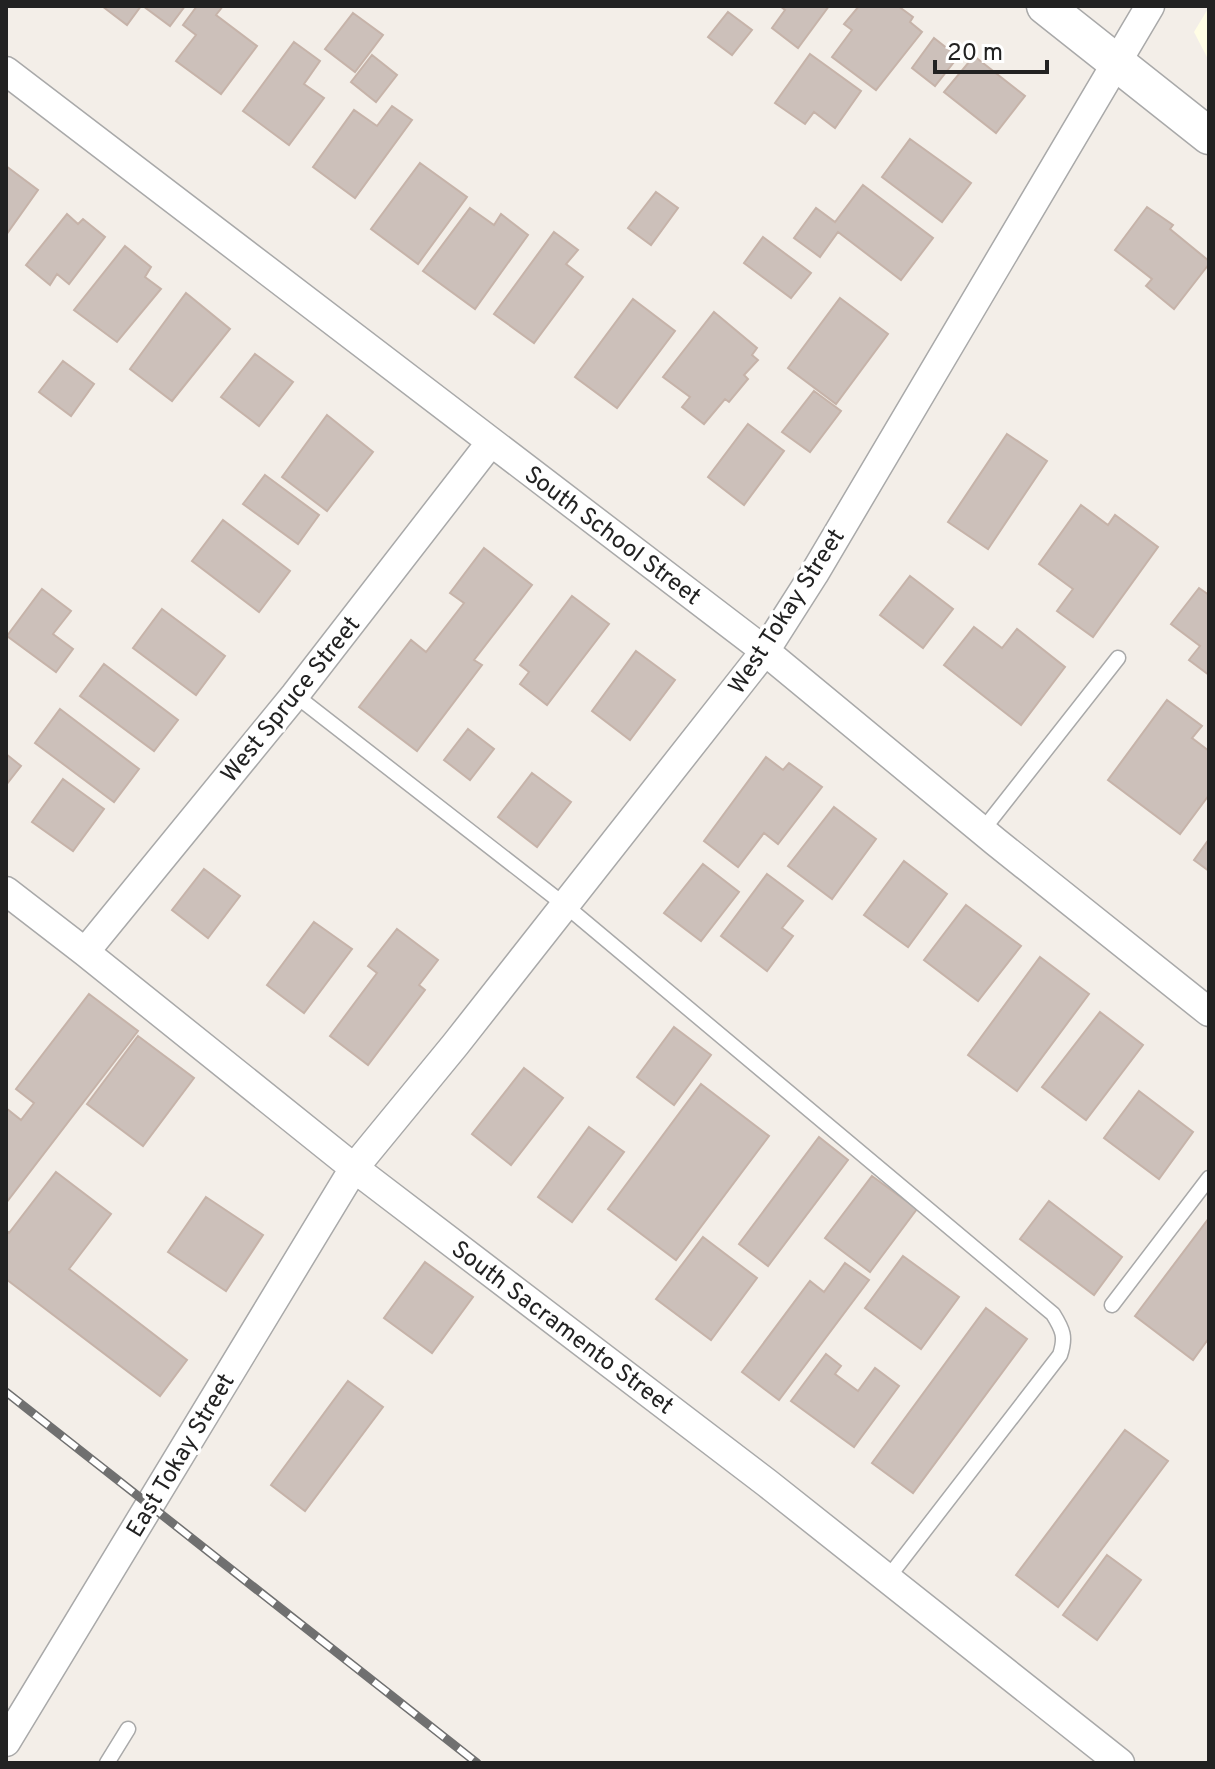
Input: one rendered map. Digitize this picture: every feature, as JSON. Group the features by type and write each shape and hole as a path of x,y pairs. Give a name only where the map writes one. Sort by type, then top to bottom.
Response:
{"street":[{"path":"1045,6 1209,136"},
{"name":"West Tokay Street","path":"354,1168 566,906 765,651 814,574 1150,6"},
{"name":"South School Street","path":"6,71 765,651 982,831 1209,1012"},
{"name":"West Spruce Street","path":"85,952 295,695 491,442"},
{"name":"South Sacramento Street","path":"6,891 354,1168 767,1483 1120,1763"},
{"name":"East Tokay Street","path":"6,1742 354,1168"}],"lane":[{"path":"982,831 1118,658"},
{"path":"295,695 566,906 1053,1314 1062,1327 1064,1342 1060,1355 887,1579"},
{"path":"1112,1305 1209,1178"},
{"path":"107,1763 128,1729"}],"shaded area":[{"path":"1209,7 1209,61 1194,32"}],"building":[{"path":"102,6 141,6 127,25"},
{"path":"143,6 185,6 170,26"},
{"path":"197,6 223,6 216,15 257,46 221,94 176,61 196,35 183,25"},
{"path":"780,6 829,6 798,48 772,28 785,10"},
{"path":"859,6 898,6 913,17 910,22 922,32 876,90 832,57 852,30 844,24"},
{"path":"728,12 752,30 732,55 708,37"},
{"path":"353,13 383,35 355,72 325,49"},
{"path":"934,38 958,57 935,86 912,68"},
{"path":"294,42 320,61 304,84 324,98 289,145 243,111"},
{"path":"810,54 861,91 835,128 814,112 805,124 775,103"},
{"path":"372,55 397,75 376,102 351,82"},
{"path":"974,56 1025,96 996,133 944,92"},
{"path":"392,106 412,120 355,198 313,167 354,110 377,126"},
{"path":"910,139 971,183 942,222 882,177"},
{"path":"420,163 467,197 418,264 371,229"},
{"path":"6,166 38,190 6,235"},
{"path":"863,185 933,238 901,280 838,232 820,257 794,238 816,208 835,222"},
{"path":"656,192 678,208 651,245 628,228"},
{"path":"1147,207 1173,225 1170,229 1209,261 1174,309 1146,286 1152,279 1115,250"},
{"path":"470,208 494,225 501,214 528,235 475,309 423,271"},
{"path":"67,214 78,224 83,219 105,237 69,284 57,274 50,285 26,265"},
{"path":"554,232 578,250 566,264 583,277 534,343 494,314"},
{"path":"763,237 811,273 791,298 744,263"},
{"path":"125,246 151,267 145,277 161,289 117,342 74,310"},
{"path":"186,293 230,329 172,401 130,369"},
{"path":"840,298 888,334 836,404 788,368"},
{"path":"633,299 675,331 617,408 575,377"},
{"path":"714,312 757,348 752,355 758,360 744,375 748,379 729,402 725,399 704,424 682,407 690,397 663,377"},
{"path":"255,354 293,382 259,426 221,397"},
{"path":"63,361 94,384 71,416 39,392"},
{"path":"814,391 841,411 810,452 782,432"},
{"path":"327,415 373,452 327,511 282,477"},
{"path":"748,424 784,451 744,505 708,477"},
{"path":"1007,434 1047,461 988,549 948,522"},
{"path":"265,475 319,515 298,544 243,504"},
{"path":"1081,505 1108,525 1115,515 1158,547 1093,637 1057,611 1073,589 1039,564"},
{"path":"223,520 290,571 259,612 192,561"},
{"path":"484,548 532,585 474,660 482,665 417,751 359,707 411,640 426,652 464,603 450,593"},
{"path":"910,576 953,609 923,648 880,615"},
{"path":"1199,588 1209,595 1209,675 1189,660 1200,646 1171,624"},
{"path":"42,589 71,611 53,634 73,649 56,672 7,636"},
{"path":"572,596 609,624 547,705 520,684 529,672 520,665"},
{"path":"162,609 225,656 196,695 133,648"},
{"path":"974,627 1002,648 1017,629 1065,667 1021,725 944,665"},
{"path":"636,651 675,680 630,740 592,711"},
{"path":"104,664 178,720 154,751 80,696"},
{"path":"1167,700 1202,726 1192,738 1209,751 1209,795 1180,834 1108,780"},
{"path":"60,709 139,769 114,802 35,743"},
{"path":"468,729 494,749 470,780 444,760"},
{"path":"6,754 21,766 6,785"},
{"path":"766,757 783,770 789,763 822,787 778,844 764,833 738,867 704,841"},
{"path":"532,773 571,802 537,847 498,817"},
{"path":"63,779 104,809 73,851 32,822"},
{"path":"834,807 876,839 832,899 788,866"},
{"path":"1209,839 1209,871 1194,860"},
{"path":"904,861 947,894 908,947 864,915"},
{"path":"703,864 739,892 701,941 664,913"},
{"path":"204,869 240,896 208,938 172,910"},
{"path":"767,874 803,901 782,928 793,936 767,971 721,936"},
{"path":"966,905 1021,946 978,1001 924,960"},
{"path":"314,922 352,949 304,1013 267,985"},
{"path":"397,929 438,960 419,985 425,990 368,1065 330,1036 377,973 368,966"},
{"path":"1040,957 1089,994 1017,1091 968,1055"},
{"path":"89,994 138,1031 6,1203 6,1108 21,1120 34,1103 16,1089"},
{"path":"1100,1012 1143,1045 1086,1120 1042,1087"},
{"path":"674,1027 711,1055 674,1105 637,1077"},
{"path":"138,1036 194,1078 143,1146 87,1104"},
{"path":"524,1068 563,1098 511,1165 472,1134"},
{"path":"701,1084 769,1136 676,1260 608,1209"},
{"path":"1139,1091 1193,1132 1159,1179 1104,1138"},
{"path":"589,1127 624,1152 572,1222 538,1197"},
{"path":"819,1137 848,1160 768,1266 739,1244"},
{"path":"56,1172 111,1214 69,1269 187,1360 160,1396 6,1279 6,1230 9,1233"},
{"path":"872,1176 917,1209 870,1272 825,1238"},
{"path":"206,1197 263,1235 226,1291 168,1252"},
{"path":"1049,1201 1122,1257 1094,1295 1020,1239"},
{"path":"1209,1218 1209,1338 1193,1360 1135,1316"},
{"path":"703,1237 757,1278 711,1340 656,1299"},
{"path":"903,1256 959,1297 921,1349 865,1308"},
{"path":"425,1262 473,1297 432,1353 384,1318"},
{"path":"845,1263 869,1280 779,1400 742,1372 810,1281 824,1292"},
{"path":"986,1308 1027,1339 913,1493 872,1463"},
{"path":"826,1354 841,1366 835,1374 858,1391 875,1368 899,1386 854,1447 791,1401"},
{"path":"348,1381 383,1407 305,1511 271,1485"},
{"path":"1125,1430 1168,1461 1058,1607 1016,1575"},
{"path":"1107,1555 1141,1580 1097,1640 1063,1615"}],"railway":[{"path":"6,1392 477,1763"}]}
